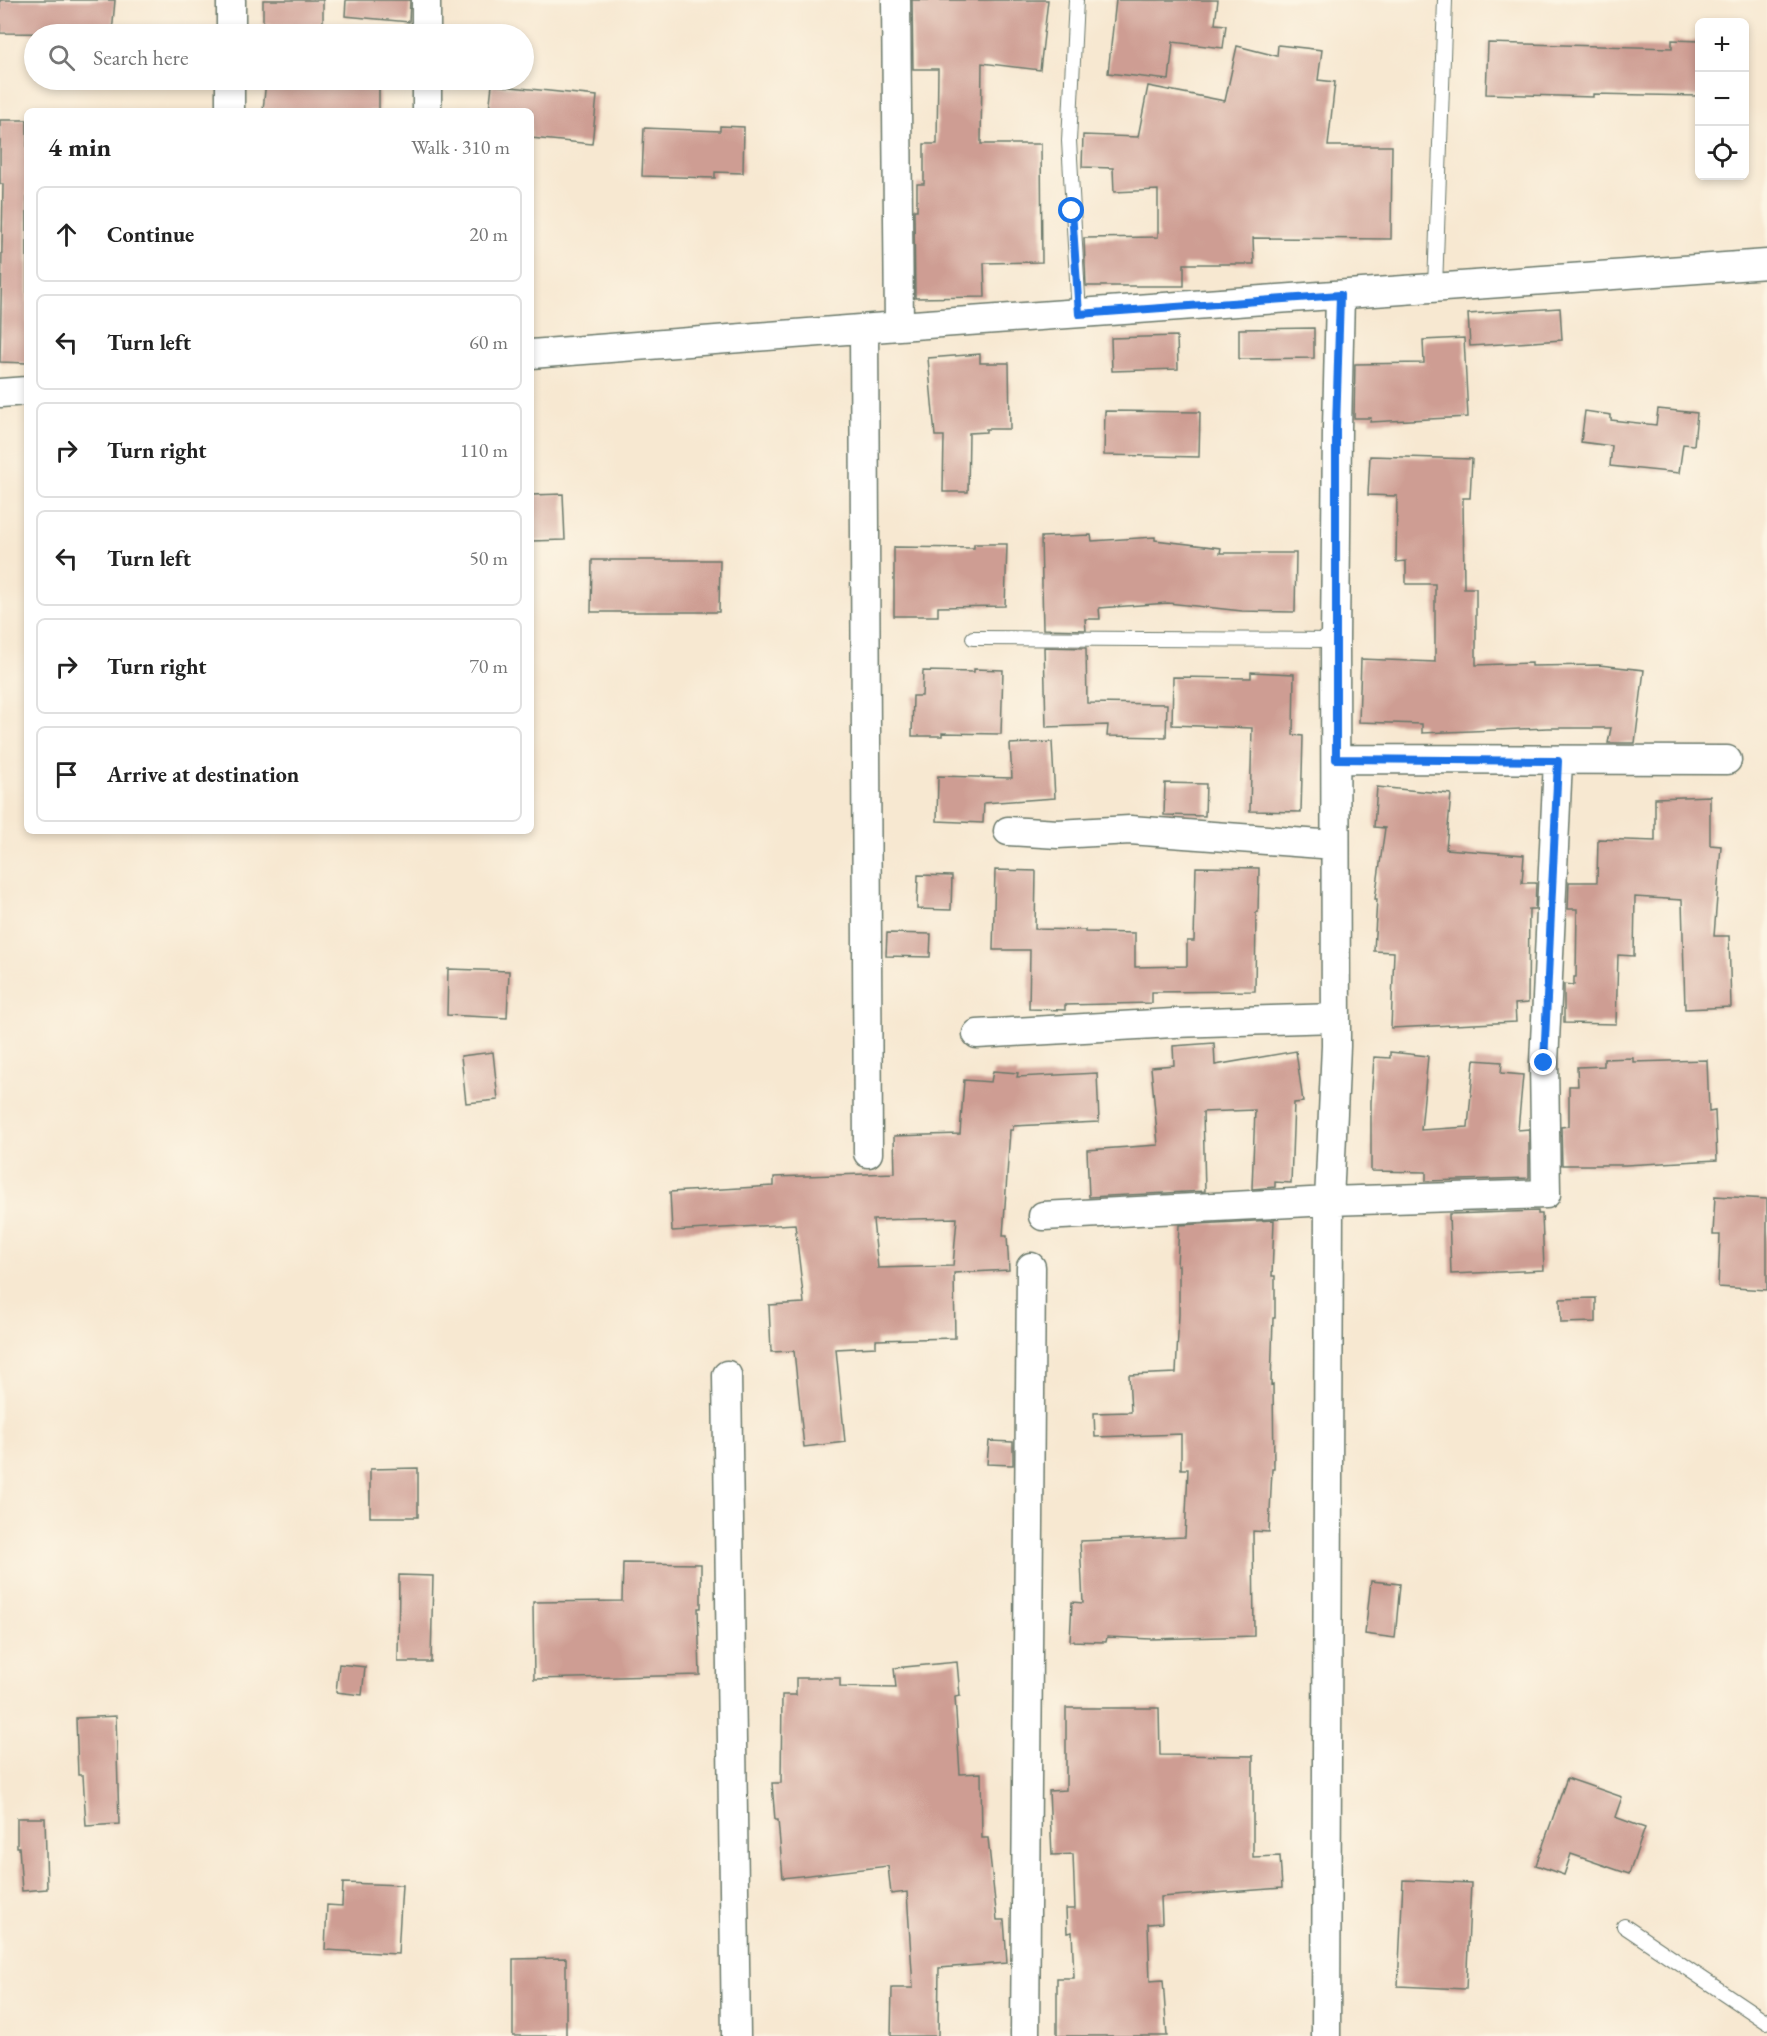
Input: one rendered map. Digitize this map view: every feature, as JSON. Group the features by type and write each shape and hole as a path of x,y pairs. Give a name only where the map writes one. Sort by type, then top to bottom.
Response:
{"street":[{"path":"231,0 231,24"},
{"path":"426,0 426,24"},
{"path":"896,0 899,326"},
{"path":"230,90 230,108"},
{"path":"427,90 427,108"},
{"path":"534,354 1767,264"},
{"path":"1326,2036 1329,1201 1336,1018 1336,428 1340,295"},
{"path":"864,329 868,1153"},
{"path":"0,393 24,391"},
{"path":"1336,759 1727,760"},
{"path":"1043,1216 1329,1201 1545,1194 1544,1063 1558,761"},
{"path":"1008,831 1058,834 1130,830 1335,845"},
{"path":"977,1034 1173,1023 1336,1018"},
{"path":"1025,2036 1031,1267"},
{"path":"728,1376 736,2036"}],"lane":[{"path":"1076,0 1069,141 1079,314"},
{"path":"1435,288 1445,0"},
{"path":"973,638 1335,640"},
{"path":"1624,1926 1767,2022"}],"building":[{"path":"0,0 115,0 113,24 24,24 24,33 0,33"},
{"path":"263,0 323,0 323,24 263,24"},
{"path":"346,0 410,0 409,22 345,16"},
{"path":"912,0 1048,0 1040,70 982,63 981,144 1041,144 1042,262 984,263 985,297 915,298 914,210 917,210 917,184 924,184 924,144 937,144 938,69 913,69"},
{"path":"1116,0 1218,0 1215,24 1226,25 1223,48 1173,42 1169,80 1108,73"},
{"path":"1672,40 1695,41 1695,96 1593,94 1593,97 1486,94 1488,43 1672,48"},
{"path":"1278,45 1322,50 1318,80 1335,82 1328,146 1392,146 1391,239 1253,238 1254,264 1184,264 1184,286 1086,286 1084,238 1158,237 1158,190 1114,192 1113,168 1082,167 1083,135 1138,137 1148,86 1225,101 1237,46 1277,56"},
{"path":"534,89 597,96 592,144 534,138 534,108 489,108 491,90"},
{"path":"265,90 379,90 379,108 263,108"},
{"path":"0,120 24,120 24,363 0,362 3,184 0,184"},
{"path":"720,126 744,127 743,173 715,172 715,178 642,176 644,128 720,131"},
{"path":"1560,308 1562,340 1470,346 1468,314"},
{"path":"1314,328 1314,358 1239,359 1239,329"},
{"path":"1177,336 1178,369 1112,371 1111,338"},
{"path":"1464,338 1468,417 1370,422 1371,418 1354,418 1355,364 1424,363 1423,340"},
{"path":"980,354 980,363 1009,363 1010,429 986,429 986,432 969,433 968,492 943,492 944,436 935,436 928,358"},
{"path":"1658,409 1697,413 1694,445 1683,444 1679,473 1610,466 1612,446 1581,442 1585,411 1611,415 1611,420 1656,425"},
{"path":"1105,411 1200,412 1199,457 1104,455"},
{"path":"1370,456 1472,459 1470,498 1463,498 1464,588 1476,588 1476,665 1532,663 1532,666 1599,665 1644,670 1635,743 1608,743 1611,728 1422,733 1422,724 1359,722 1361,659 1435,662 1435,584 1406,584 1406,561 1396,562 1397,496 1368,495"},
{"path":"563,494 565,540 534,541 534,495"},
{"path":"1091,535 1092,541 1155,537 1155,540 1221,548 1220,553 1296,553 1295,612 1242,611 1168,603 1099,608 1100,619 1085,619 1086,630 1043,629 1041,537"},
{"path":"974,544 1007,544 1005,606 938,607 938,616 894,616 894,547 974,548"},
{"path":"592,560 720,560 719,612 591,612"},
{"path":"1044,647 1086,648 1087,703 1167,704 1166,737 1107,736 1108,725 1046,727"},
{"path":"974,669 1003,670 1001,734 942,733 942,736 912,736 913,696 922,696 923,671 974,672"},
{"path":"1251,672 1294,674 1293,735 1303,736 1301,812 1250,811 1252,728 1172,725 1173,677 1251,678"},
{"path":"1052,742 1055,798 984,803 983,823 937,821 938,776 1012,778 1010,744"},
{"path":"1165,783 1206,784 1205,816 1164,815"},
{"path":"1377,787 1451,794 1446,849 1524,855 1522,883 1536,883 1535,909 1529,909 1528,1003 1515,1004 1516,1022 1391,1028 1394,952 1374,951 1377,899 1375,899 1385,828 1374,827"},
{"path":"1710,796 1710,845 1721,846 1714,936 1729,936 1731,1007 1685,1009 1682,900 1635,897 1634,956 1618,955 1616,1024 1564,1023 1564,984 1574,985 1574,977 1576,977 1577,909 1568,909 1569,882 1597,882 1598,839 1655,841 1655,798"},
{"path":"1196,867 1259,868 1255,991 1152,992 1152,1003 1065,1005 1065,1010 1029,1009 1030,950 993,950 995,870 1036,871 1035,929 1135,933 1135,967 1187,966 1187,941 1194,941"},
{"path":"918,875 952,876 951,910 917,909"},
{"path":"887,933 931,934 930,957 886,956"},
{"path":"448,969 509,971 507,1018 447,1015"},
{"path":"1214,1043 1215,1065 1296,1051 1303,1102 1294,1103 1291,1183 1275,1182 1275,1187 1252,1189 1255,1110 1203,1112 1205,1191 1089,1197 1087,1150 1158,1145 1151,1067 1174,1065 1173,1046"},
{"path":"493,1052 498,1100 466,1103 461,1056"},
{"path":"1390,1052 1428,1056 1421,1130 1468,1127 1474,1060 1502,1062 1501,1073 1523,1075 1518,1130 1529,1129 1529,1178 1426,1181 1426,1172 1371,1171 1371,1102 1374,1057 1390,1058"},
{"path":"1633,1058 1633,1062 1707,1060 1709,1112 1715,1111 1717,1160 1625,1165 1562,1165 1561,1127 1569,1126 1569,1086 1578,1086 1577,1067 1604,1066 1604,1059"},
{"path":"993,1071 1018,1073 1017,1077 1097,1073 1099,1122 1013,1126 1013,1130 1010,1130 1003,1236 1007,1236 1009,1270 954,1273 955,1338 876,1340 876,1347 836,1349 845,1442 804,1447 794,1351 771,1352 769,1305 804,1303 795,1224 672,1231 670,1192 774,1186 774,1177 895,1173 894,1136 960,1134 964,1080 991,1082","holes":["957,1218 953,1266 878,1268 873,1220"]},
{"path":"1715,1196 1767,1199 1767,1290 1718,1287 1720,1235 1713,1235"},
{"path":"1538,1211 1538,1214 1542,1214 1544,1270 1451,1274 1449,1214"},
{"path":"1274,1220 1272,1276 1275,1276 1275,1318 1273,1318 1271,1385 1273,1384 1274,1469 1272,1469 1269,1532 1253,1531 1254,1636 1151,1639 1107,1637 1106,1642 1070,1641 1072,1602 1083,1603 1080,1541 1185,1537 1188,1469 1181,1469 1181,1434 1095,1437 1094,1413 1131,1412 1129,1375 1176,1373 1179,1314 1179,1265 1177,1265 1179,1225"},
{"path":"1596,1298 1596,1322 1561,1323 1560,1299"},
{"path":"989,1441 1013,1442 1013,1465 987,1464"},
{"path":"418,1468 418,1517 370,1517 370,1469"},
{"path":"623,1563 701,1564 701,1608 698,1608 700,1675 534,1679 533,1602 622,1601"},
{"path":"399,1575 433,1576 431,1662 398,1662"},
{"path":"1371,1581 1400,1584 1395,1638 1365,1634"},
{"path":"957,1662 960,1696 955,1697 960,1774 981,1773 982,1838 988,1838 997,1920 1004,1920 1007,1963 939,1968 938,2036 891,2036 892,1988 913,1988 907,1892 891,1894 888,1866 783,1878 772,1783 781,1783 782,1695 796,1695 796,1678 840,1678 840,1687 896,1688 894,1668"},
{"path":"339,1664 365,1667 362,1695 336,1692"},
{"path":"1066,1708 1159,1708 1160,1755 1253,1756 1253,1857 1280,1856 1282,1888 1161,1897 1162,1923 1148,1924 1150,1981 1163,1980 1167,2036 1057,2036 1057,1978 1074,1978 1072,1932 1067,1933 1066,1909 1075,1909 1073,1854 1052,1855 1049,1791 1066,1790"},
{"path":"116,1716 119,1824 86,1826 83,1775 78,1775 76,1718"},
{"path":"1567,1778 1622,1797 1615,1817 1645,1828 1629,1874 1571,1854 1564,1875 1536,1865"},
{"path":"17,1818 45,1818 47,1889 22,1891 19,1847 17,1847"},
{"path":"1403,1880 1471,1883 1466,1989 1398,1986"},
{"path":"343,1883 402,1885 398,1954 325,1950 327,1905 342,1906"},
{"path":"566,1958 566,2036 513,2036 513,1959"}],"route":[{"path":"1072,211 1079,314 1340,295 1336,428 1336,759 1558,761 1544,1063"}]}
